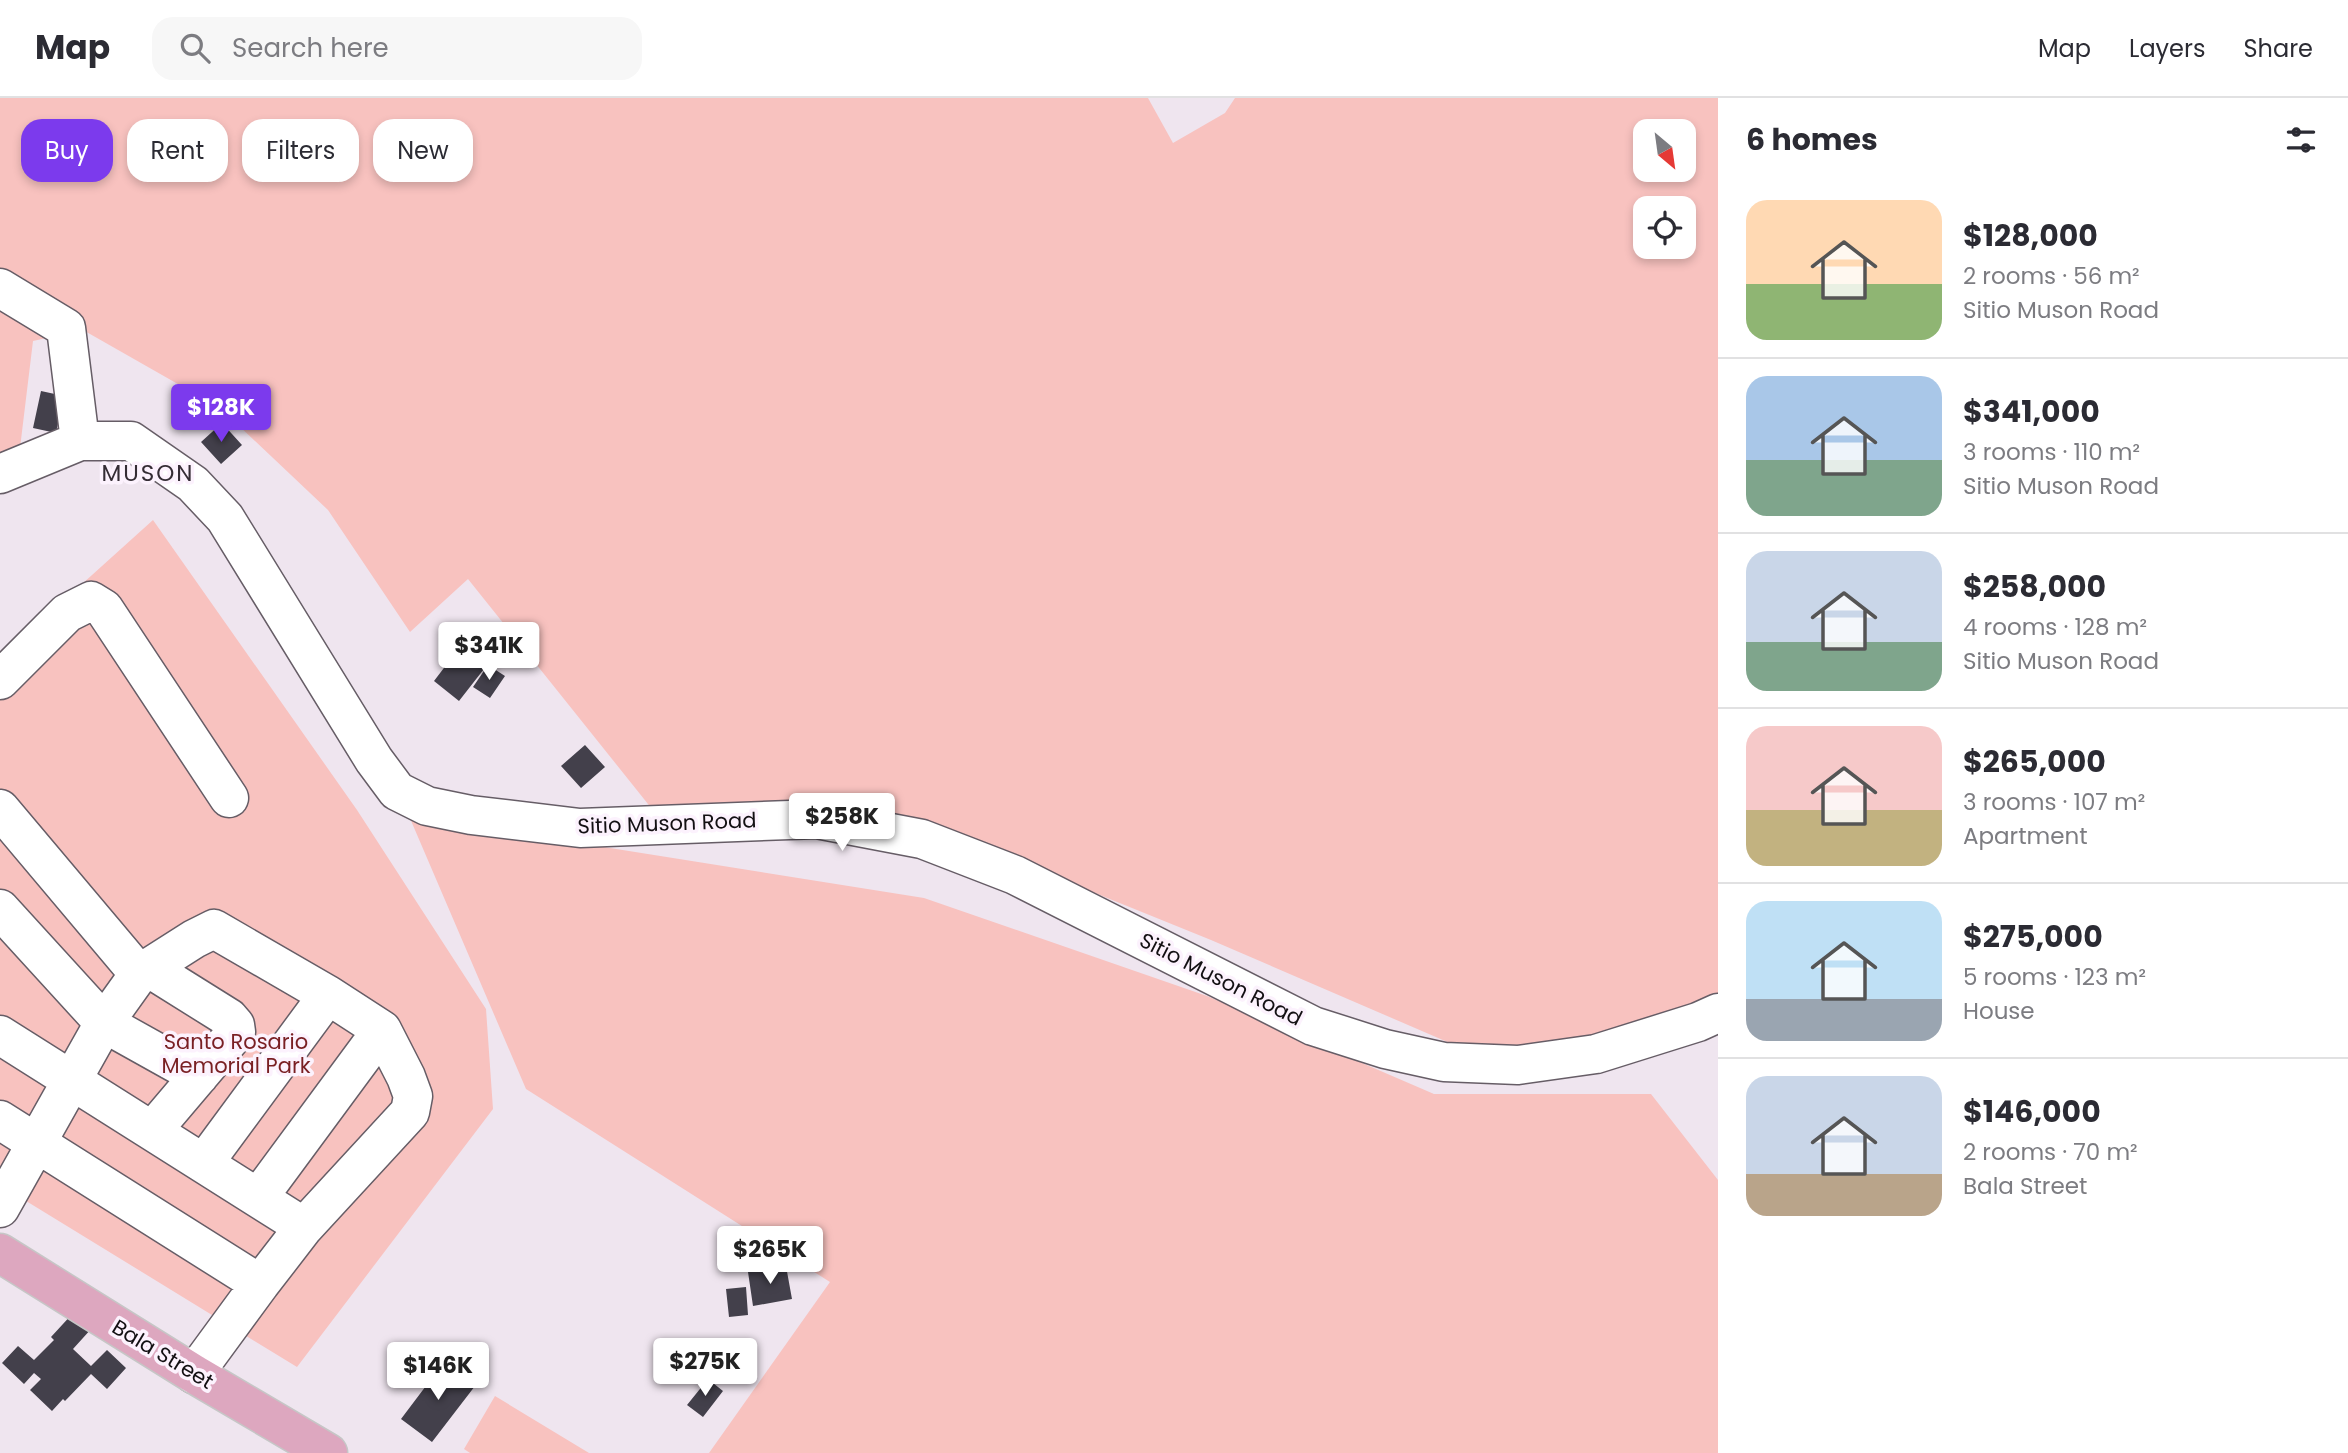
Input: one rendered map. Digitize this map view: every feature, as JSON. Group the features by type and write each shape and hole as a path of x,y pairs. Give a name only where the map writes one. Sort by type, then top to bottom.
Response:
{"main road":[{"name":"Bala Street","path":"0,1253 194,1374 328,1453"}],"street":[{"path":"0,288 66,328 80,442"},
{"name":"Sitio Muson Road","path":"0,474 80,442 131,441 194,484 225,518 374,760 397,790 427,806 471,815 580,828 817,819 922,839 1014,875 1313,1026 1385,1049 1444,1062 1518,1065 1596,1054 1698,1022 1718,1013"},
{"path":"0,680 67,612 91,601 104,608 229,799"},
{"path":"6,828 144,971 229,1018 235,1025 236,1032 152,1131"},
{"path":"1,912 104,1023 200,1076"},
{"path":"0,1208 104,1023 144,971 214,929 328,995 382,1030 413,1096 410,1112 304,1227 194,1374"},
{"path":"204,1163 328,995"},
{"path":"258,1198 382,1030"},
{"path":"0,1035 304,1227"},
{"path":"0,1120 260,1284"}],"green space":[{"path":"0,98 1148,98 1173,143 1225,113 1235,98 1718,98 1718,1021 1579,1059 1466,1050 1211,940 930,826 660,819 468,579 410,632 328,510 220,408 83,330 33,341 20,448 0,456"},
{"name":"Santo Rosario Memorial Park","path":"153,520 357,810 486,1009 493,1109 297,1367 0,1185 0,658"},
{"path":"409,816 924,898 1207,996 1434,1094 1651,1094 1718,1180 1718,1453 709,1453 830,1282 526,1089"},
{"path":"495,1396 589,1453 470,1453 464,1449"}],"building":[{"path":"41,391 64,396 56,433 33,428"},
{"path":"222,423 242,445 221,464 201,442"},
{"path":"472,631 498,651 459,701 434,681"},
{"path":"488,665 505,676 490,698 473,687"},
{"path":"585,745 605,767 581,788 561,766"},
{"path":"786,1266 792,1299 753,1306 748,1272"},
{"path":"746,1287 748,1315 729,1317 726,1289"},
{"path":"74,1312 92,1328 73,1349 91,1366 107,1350 126,1368 107,1389 91,1374 52,1411 30,1390 41,1379 34,1373 24,1384 2,1363 18,1346 34,1360 54,1340 51,1337"},
{"path":"444,1362 475,1386 432,1442 401,1419"},
{"path":"708,1379 723,1391 703,1417 687,1405"}],"district":[{"name":"MUSON","path":"148,473"}]}
